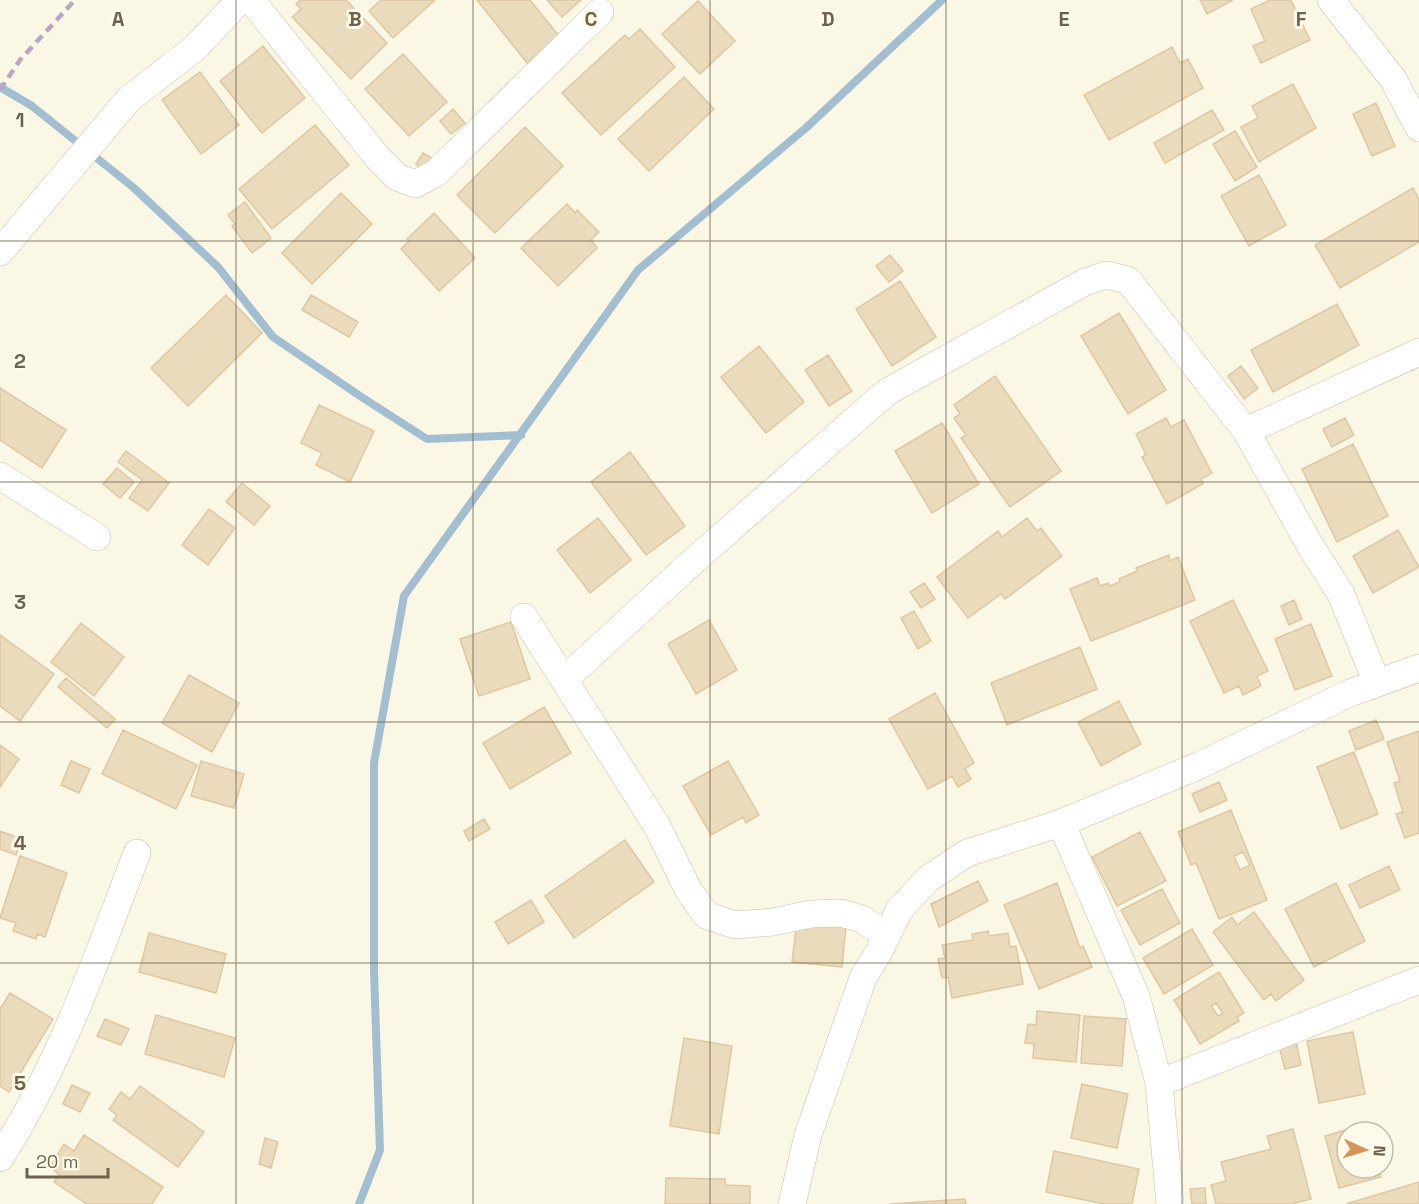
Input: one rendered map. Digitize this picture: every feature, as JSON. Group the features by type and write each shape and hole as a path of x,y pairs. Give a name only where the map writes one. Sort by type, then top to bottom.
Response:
{"street":[{"path":"0,252 129,99 195,48 240,0"},
{"path":"251,0 378,158 397,177 415,184 436,173 600,12"},
{"path":"1331,0 1393,79 1419,128"},
{"path":"564,680 698,557 887,392 1085,282 1106,275 1128,280 1246,431 1311,547 1341,594 1377,684"},
{"path":"1246,431 1419,352"},
{"path":"0,476 97,537"},
{"path":"524,617 657,826 689,891 706,915 735,925 772,922 811,914 841,913 862,919 887,936"},
{"path":"792,1204 808,1135 862,978 887,936 899,910 928,879 967,852 1060,823 1198,766 1350,693 1419,668"},
{"path":"1060,823 1136,996 1159,1083 1170,1204"},
{"path":"0,1158 29,1113 74,1017 137,853"},
{"path":"1159,1083 1419,980"}],"building":[{"path":"300,0 346,0 387,43 351,79 292,17 301,9 296,4"},
{"path":"381,0 435,0 393,38 369,11"},
{"path":"477,0 530,0 559,36 527,63"},
{"path":"547,0 581,0 562,17"},
{"path":"1200,0 1233,0 1207,14"},
{"path":"1270,0 1291,0 1310,40 1261,63 1253,46 1265,41 1251,9"},
{"path":"698,1 735,41 700,74 662,34"},
{"path":"640,29 675,67 601,135 562,93 625,35 629,39"},
{"path":"263,46 305,98 262,133 220,81"},
{"path":"1172,47 1180,63 1188,59 1203,88 1109,140 1084,95"},
{"path":"403,54 447,102 409,136 365,89"},
{"path":"200,72 239,125 201,154 162,100"},
{"path":"684,77 714,109 649,171 618,139"},
{"path":"1293,84 1316,128 1259,162 1241,127 1258,118 1252,106"},
{"path":"1376,103 1395,146 1372,156 1353,114"},
{"path":"453,109 465,123 451,134 440,121"},
{"path":"1212,110 1224,130 1165,163 1154,143"},
{"path":"315,125 349,165 272,229 239,189"},
{"path":"525,127 563,166 495,233 457,195"},
{"path":"1235,131 1257,167 1235,181 1213,144"},
{"path":"423,153 437,162 430,173 416,164"},
{"path":"1259,175 1286,225 1249,246 1221,196"},
{"path":"1413,188 1419,199 1419,242 1340,288 1315,245"},
{"path":"341,193 372,224 312,284 282,253"},
{"path":"245,202 271,238 252,253 232,226 235,224 228,215"},
{"path":"567,204 575,213 577,210 599,232 591,240 597,248 558,286 521,248"},
{"path":"434,213 475,258 439,291 401,249 409,241 407,239"},
{"path":"890,255 903,271 889,282 876,266"},
{"path":"900,281 936,337 892,366 856,309"},
{"path":"226,295 262,333 188,406 151,368"},
{"path":"311,295 358,322 349,337 302,310"},
{"path":"1337,304 1359,345 1273,392 1251,350"},
{"path":"1119,313 1166,390 1128,414 1081,336"},
{"path":"759,346 804,402 766,433 721,377"},
{"path":"828,355 852,391 829,406 805,370"},
{"path":"1241,366 1258,388 1244,399 1228,376"},
{"path":"995,376 1061,471 1010,507 961,438 966,435 954,418 960,414 954,405"},
{"path":"0,388 66,430 42,468 0,440"},
{"path":"319,405 374,431 350,482 316,465 322,453 301,443"},
{"path":"1166,418 1171,427 1184,420 1212,473 1201,479 1203,484 1167,504 1142,457 1146,455 1136,434"},
{"path":"1345,418 1354,435 1332,447 1323,429"},
{"path":"942,423 979,484 932,513 895,451"},
{"path":"1353,444 1388,516 1337,542 1302,469"},
{"path":"126,451 169,483 148,511 129,498 142,480 118,462"},
{"path":"630,452 685,526 646,555 591,482"},
{"path":"117,468 134,482 120,498 103,484"},
{"path":"242,483 270,506 254,525 226,502"},
{"path":"209,509 235,528 208,565 182,545"},
{"path":"598,518 631,560 590,593 557,550"},
{"path":"1027,518 1037,531 1041,528 1062,556 1005,599 1001,594 968,618 937,577 998,531 1002,537"},
{"path":"1398,530 1419,567 1373,593 1353,556"},
{"path":"1169,555 1170,561 1178,557 1195,600 1091,641 1070,589 1097,578 1100,586 1108,583 1109,586 1137,571 1136,568"},
{"path":"924,583 935,599 921,608 910,592"},
{"path":"1233,600 1268,671 1257,676 1261,686 1243,695 1239,686 1224,693 1190,621"},
{"path":"1294,600 1302,619 1289,625 1281,606"},
{"path":"914,611 931,641 918,649 901,618"},
{"path":"709,620 737,670 696,694 668,644"},
{"path":"511,622 530,679 479,696 460,639"},
{"path":"81,623 124,657 94,696 51,662"},
{"path":"1311,624 1332,676 1295,690 1275,639"},
{"path":"0,635 54,674 20,721 0,706"},
{"path":"1080,647 1097,689 1007,725 991,683"},
{"path":"189,675 239,703 212,752 162,723"},
{"path":"66,678 115,719 107,728 58,687"},
{"path":"935,693 974,763 965,769 971,779 958,787 952,776 928,789 889,719"},
{"path":"1119,701 1141,744 1101,766 1078,722"},
{"path":"544,707 571,753 510,789 483,743"},
{"path":"1376,720 1384,739 1356,750 1349,731"},
{"path":"123,730 197,765 176,809 102,774"},
{"path":"1419,731 1419,833 1405,838 1396,814 1403,812 1394,783 1400,781 1387,742"},
{"path":"0,745 19,759 0,787"},
{"path":"1354,752 1378,814 1341,829 1317,767"},
{"path":"71,761 90,769 79,793 61,785"},
{"path":"201,761 244,774 234,808 191,796"},
{"path":"728,761 759,815 746,823 743,817 711,835 683,786"},
{"path":"1219,782 1227,800 1200,812 1192,794"},
{"path":"1231,810 1267,900 1219,919 1196,863 1191,865 1178,832","holes":["1243,852 1250,865 1240,870 1234,856"]},
{"path":"484,819 490,829 469,841 464,831"},
{"path":"0,831 21,839 16,855 0,849"},
{"path":"1140,832 1166,881 1117,906 1092,857"},
{"path":"625,840 654,882 574,938 545,896"},
{"path":"20,856 67,873 45,937 37,934 36,939 13,931 16,923 0,918"},
{"path":"1389,866 1400,890 1360,908 1349,885"},
{"path":"978,881 988,901 939,927 931,904"},
{"path":"1057,883 1080,948 1083,946 1092,967 1039,989 1004,905"},
{"path":"1336,883 1365,941 1314,967 1285,909"},
{"path":"1162,889 1180,923 1140,945 1121,910"},
{"path":"531,900 544,922 508,944 495,922"},
{"path":"1254,912 1304,980 1276,1001 1271,994 1264,1000 1213,932 1232,917 1237,925"},
{"path":"797,922 846,927 842,967 792,962"},
{"path":"1192,929 1213,965 1164,994 1143,958"},
{"path":"988,931 989,936 1008,933 1010,947 1016,946 1023,984 952,998 948,977 942,978 938,959 945,958 942,945 973,940 972,934"},
{"path":"149,933 226,954 216,993 139,972"},
{"path":"1219,972 1244,1013 1237,1017 1239,1021 1200,1044 1174,1000","holes":["1216,1003 1223,1013 1218,1016 1211,1006"]},
{"path":"10,993 53,1019 9,1092 0,1086 0,1009"},
{"path":"1037,1011 1080,1015 1076,1062 1033,1058 1034,1044 1025,1043 1028,1024 1036,1025"},
{"path":"156,1015 235,1038 224,1077 145,1054"},
{"path":"1084,1016 1126,1019 1122,1066 1081,1063"},
{"path":"105,1019 129,1029 121,1045 97,1036"},
{"path":"1353,1032 1365,1094 1319,1103 1307,1041"},
{"path":"684,1038 732,1046 719,1134 670,1126"},
{"path":"1296,1042 1301,1065 1285,1069 1279,1046"},
{"path":"1082,1084 1128,1094 1117,1148 1071,1138"},
{"path":"72,1085 90,1093 80,1112 63,1104"},
{"path":"140,1086 204,1132 178,1167 113,1120 117,1115 109,1109 121,1092 130,1099"},
{"path":"1293,1129 1311,1199 1292,1204 1216,1204 1211,1185 1226,1181 1221,1162 1271,1149 1267,1136"},
{"path":"1335,1133 1335,1173 1325,1136"},
{"path":"84,1135 163,1187 152,1204 87,1204 54,1182 59,1174 50,1167 64,1144 74,1151"},
{"path":"265,1138 278,1142 271,1168 259,1164"},
{"path":"1054,1151 1139,1169 1132,1204 1104,1204 1046,1192"},
{"path":"666,1178 725,1179 725,1185 750,1186 750,1204 665,1204"},
{"path":"1337,1180 1370,1180 1339,1188"},
{"path":"1419,1182 1419,1204 1346,1204"},
{"path":"1205,1188 1206,1204 1192,1204 1190,1189"},
{"path":"965,1199 966,1204 890,1204"}],"waterway":[{"path":"359,1204 380,1150 374,971 374,763 404,596 638,270 807,127 942,0"},
{"path":"0,87 32,106 134,188 218,267 273,337 363,398 427,439 521,435"}],"railway":[{"path":"0,90 20,60 75,0"}]}
